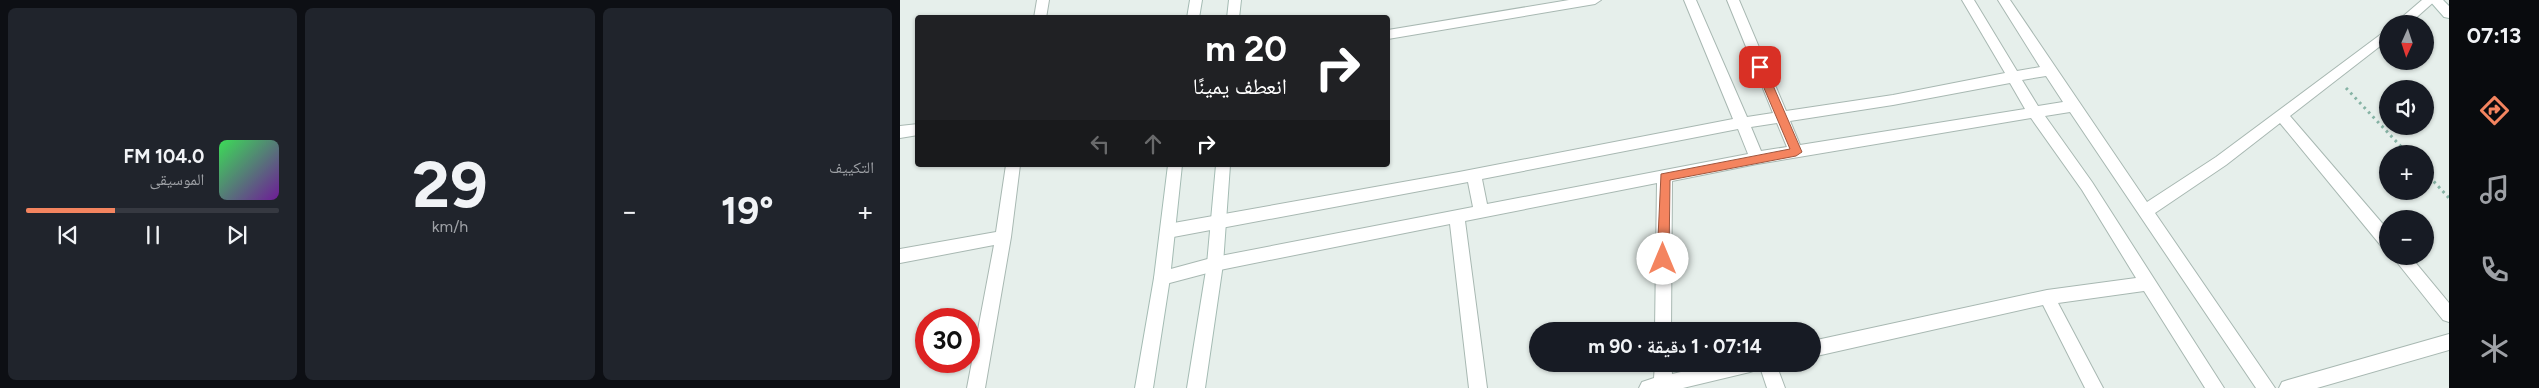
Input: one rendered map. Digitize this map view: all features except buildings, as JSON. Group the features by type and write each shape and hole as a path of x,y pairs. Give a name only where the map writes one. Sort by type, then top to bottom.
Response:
{"street":[{"path":"1040,15 1043,0"},
{"path":"1194,15 1196,0"},
{"path":"1233,15 1235,0"},
{"path":"1390,35 1594,0"},
{"path":"1690,0 1757,158"},
{"path":"1732,0 1796,152"},
{"path":"1968,0 2035,113 2087,186 2215,388"},
{"path":"2004,0 2073,106 2266,388"},
{"path":"2411,15 2430,0"},
{"path":"2435,0 2449,14"},
{"path":"2145,211 2221,162 2379,40"},
{"path":"1168,231 1474,176 1741,123 1893,100 2049,70"},
{"path":"1162,278 1215,264 1757,158 2073,106"},
{"path":"2281,115 2379,231"},
{"path":"900,132 915,130"},
{"path":"976,388 1003,237 1013,167"},
{"path":"1144,388 1162,278 1175,167"},
{"path":"1196,388 1215,264 1223,167"},
{"path":"1474,176 1481,212"},
{"path":"1663,322 1665,177"},
{"path":"1457,216 1478,388"},
{"path":"900,256 1003,237"},
{"path":"2407,265 2449,315"},
{"path":"1821,347 2046,297 2149,283"},
{"path":"2046,297 2094,388"},
{"path":"2288,388 2449,342"},
{"path":"1655,386 1660,372"},
{"path":"1655,386 1715,372"},
{"path":"1771,372 1776,388"}],"path":[{"path":"2334,75 2400,145"},
{"path":"2434,182 2449,198"}],"route":[{"path":"1663,259 1665,177 1796,152 1760,67"}]}
